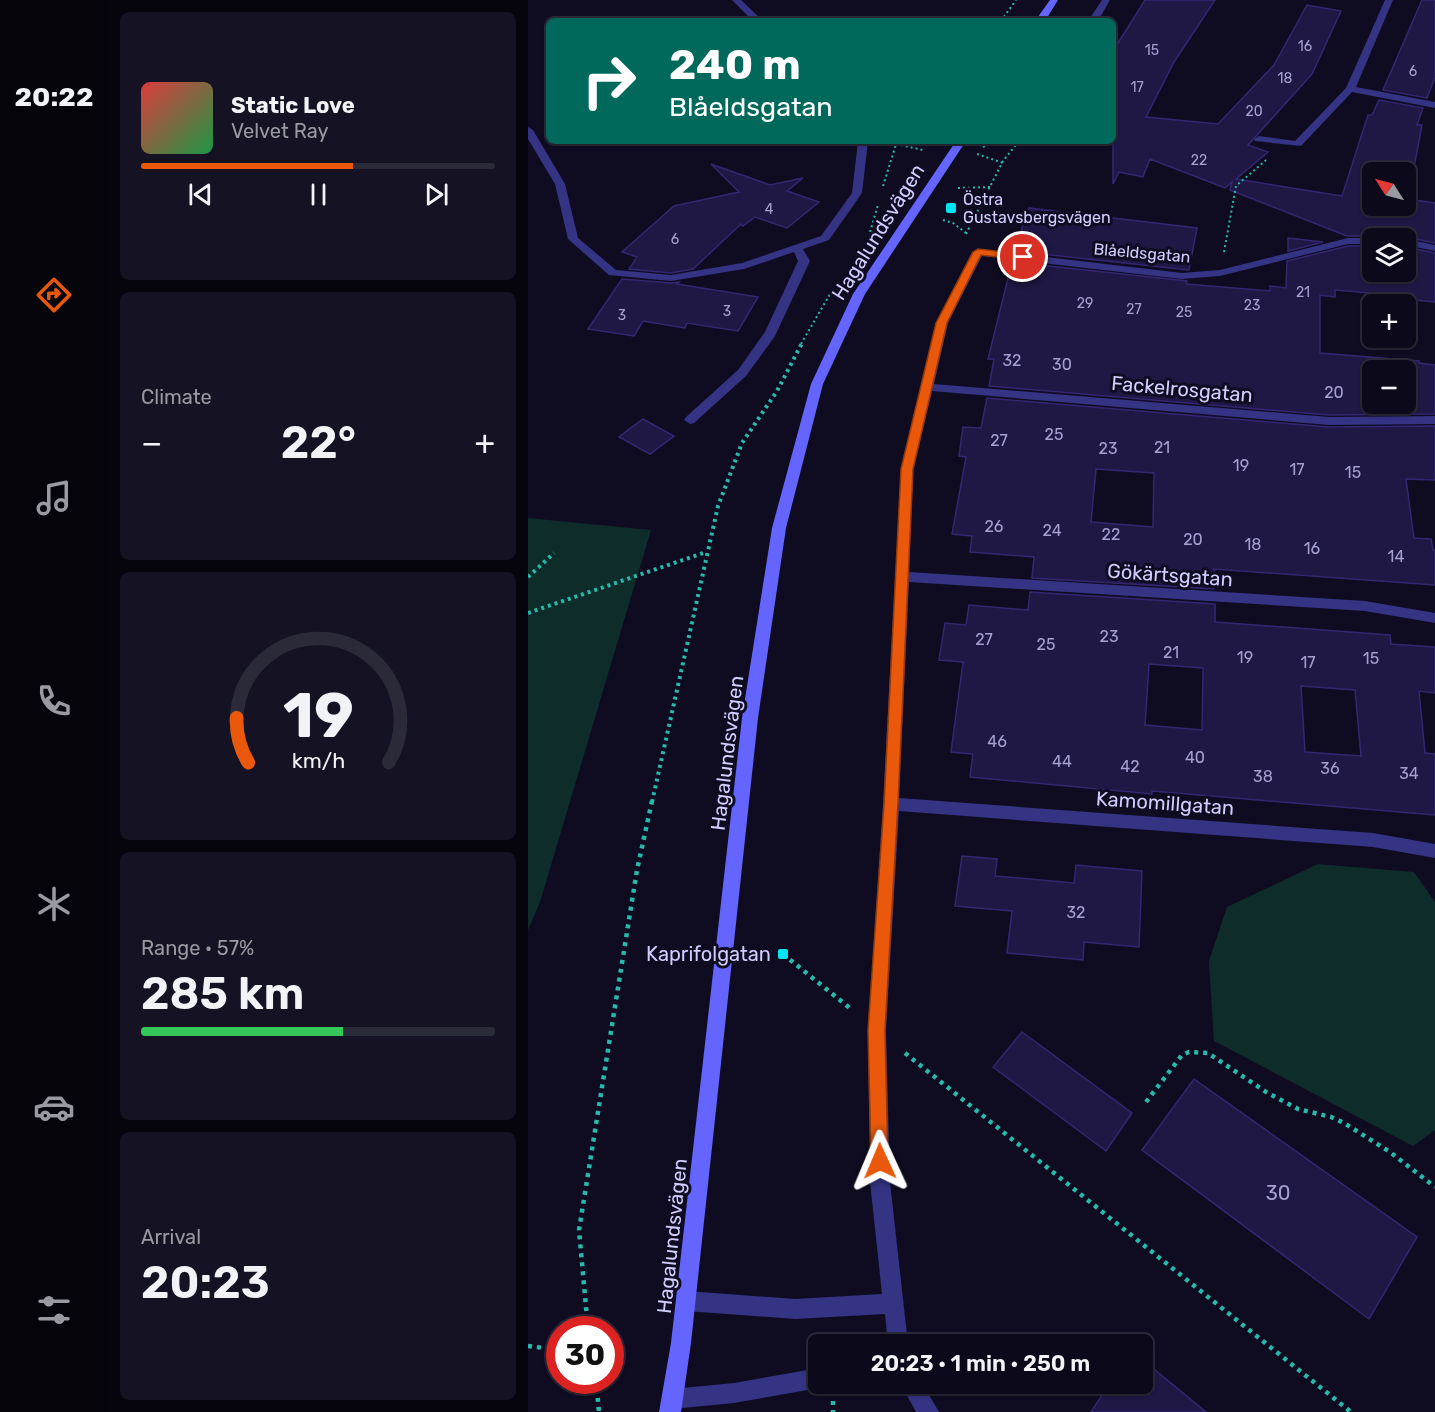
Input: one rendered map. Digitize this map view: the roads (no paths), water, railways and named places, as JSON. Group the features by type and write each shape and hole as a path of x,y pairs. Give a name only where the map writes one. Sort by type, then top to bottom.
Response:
{"street":[{"path":"736,0 755,18"},
{"path":"1042,18 1054,0"},
{"path":"1095,18 1106,0"},
{"path":"1259,139 1297,144 1350,89 1389,0"},
{"path":"1350,89 1435,105"},
{"path":"528,130 561,184 573,239 613,273 671,278 744,266 825,238 857,193 863,144"},
{"name":"Hagalundsvägen","path":"671,1405 686,1300 750,718 779,528 817,384 859,294 959,144"},
{"name":"Blåeldsgatan","path":"927,387 942,323 978,252 1182,276 1220,273 1348,241 1362,241"},
{"path":"1416,244 1435,248"},
{"path":"690,420 742,373 771,333 804,261 797,248"},
{"path":"897,1334 880,1182 876,1030 891,804 907,469 927,387"},
{"name":"Fackelrosgatan","path":"927,387 1329,421 1435,420"},
{"name":"Gökärtsgatan","path":"903,577 1365,606 1435,618"},
{"name":"Kamomillgatan","path":"891,804 1373,840 1435,851"},
{"path":"686,1300 795,1309 893,1303"},
{"path":"671,1405 808,1380"},
{"path":"917,1394 928,1412"}],"place":[{"name":"Östra Gustavsbergsvägen","path":"951,208"},
{"name":"Kaprifolgatan","path":"783,954"}]}
